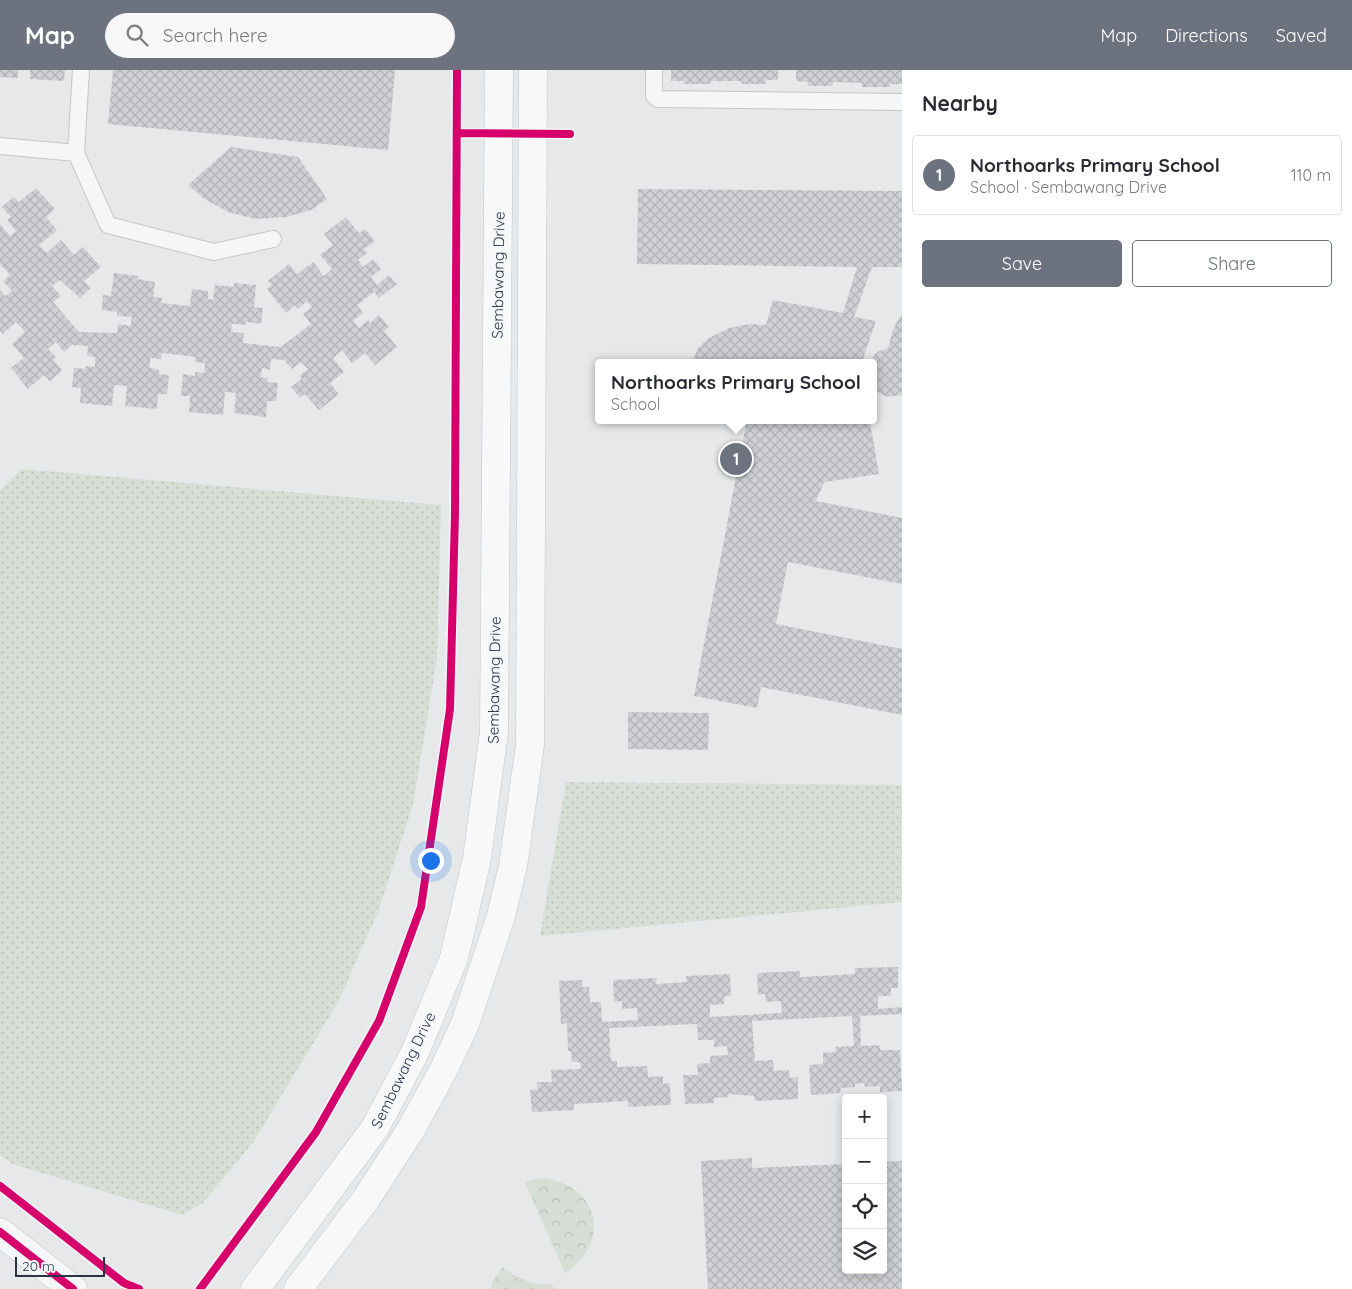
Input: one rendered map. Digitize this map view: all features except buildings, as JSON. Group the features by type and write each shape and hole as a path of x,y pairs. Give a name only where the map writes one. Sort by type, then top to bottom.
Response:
{"main road":[{"name":"Sembawang Drive","path":"255,1289 375,1128 415,1052 454,958 476,858 494,732 499,70"},
{"path":"298,1289 366,1199 410,1131 444,1069 471,1006 501,916 513,866 530,745 533,70"}],"street":[{"path":"0,1232 73,1289"}],"lane":[{"path":"81,70 76,153 108,225 214,252 273,239"},
{"path":"654,70 654,96 658,99 902,102"},
{"path":"0,146 76,153"}],"green space":[{"path":"22,469 441,505 437,659 413,804 378,912 337,1004 254,1141 203,1203 182,1215 12,1164 0,1155 0,490"},
{"path":"566,782 902,785 902,902 540,936"},
{"path":"542,1178 561,1183 576,1191 587,1203 593,1216 594,1231 590,1246 580,1260 565,1273 525,1182"},
{"path":"503,1267 513,1275 538,1284 551,1284 555,1289 491,1289 493,1281"}],"cycle path":[{"path":"200,1289 316,1132 379,1021 421,907 450,709 455,514 457,70"},
{"path":"457,133 570,134"},
{"path":"0,1186 124,1283 139,1289"},
{"path":"0,1232 73,1289"}],"place":[{"name":"Northoarks Primary School","path":"736,459"}]}
